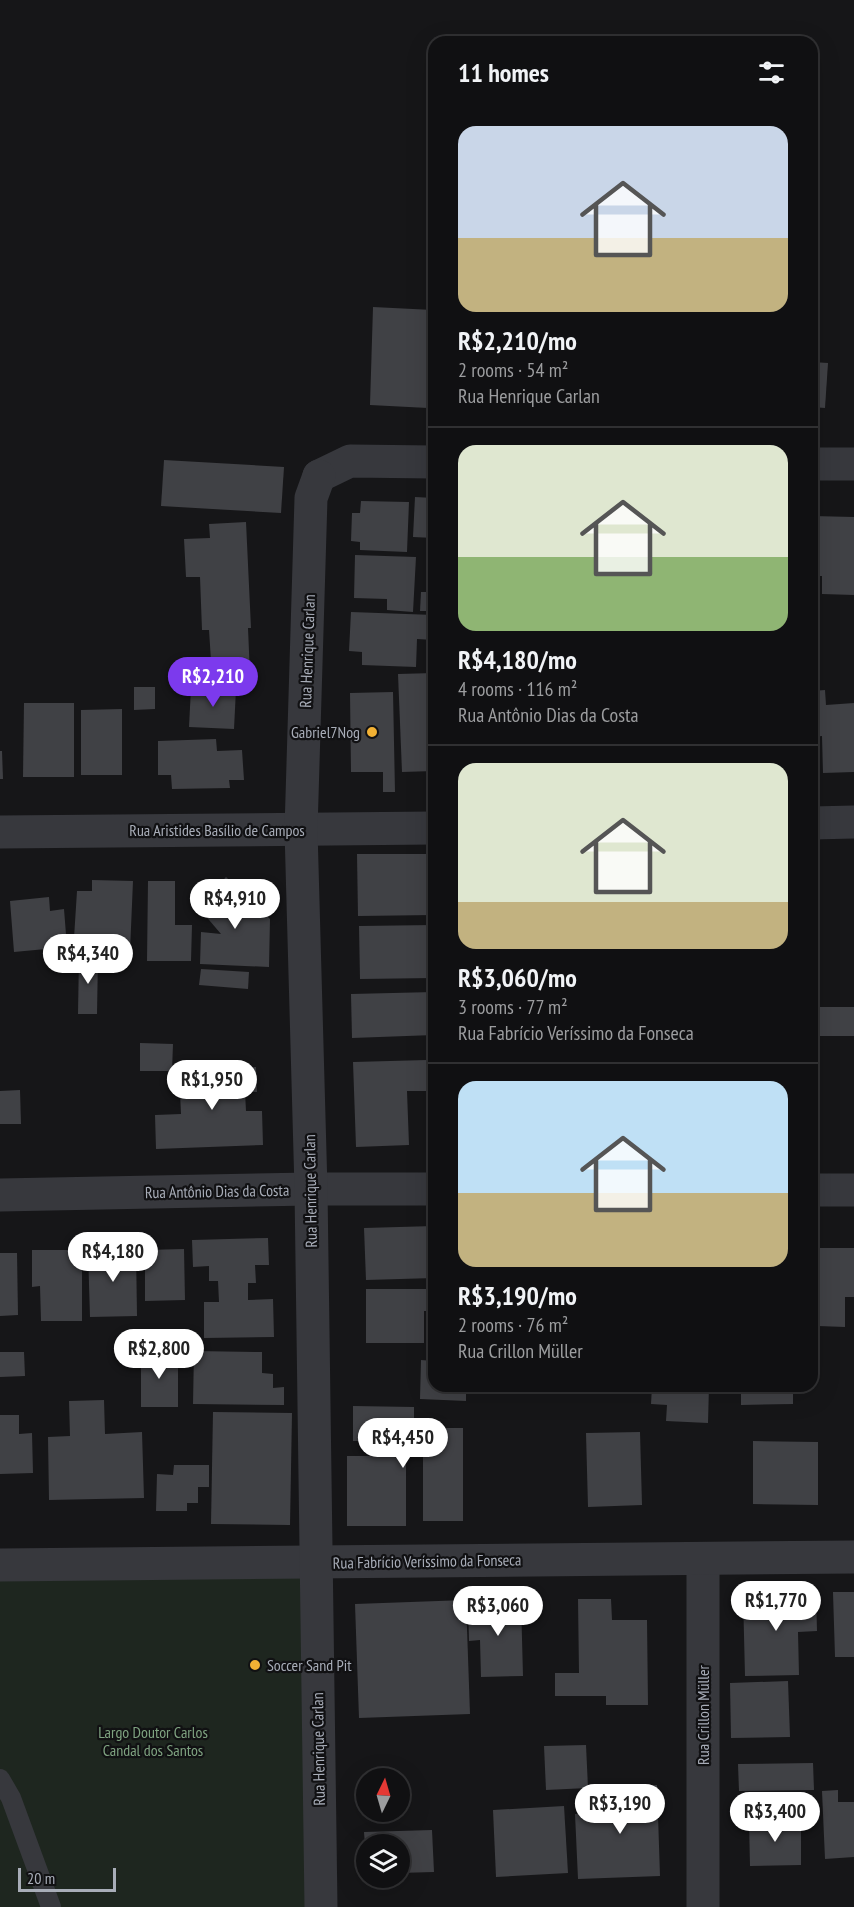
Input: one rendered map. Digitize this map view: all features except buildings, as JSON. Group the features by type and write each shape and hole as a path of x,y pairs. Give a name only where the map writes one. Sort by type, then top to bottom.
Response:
{"street":[{"name":"Rua Henrique Carlan","path":"321,1907 311,1189 302,830 311,498 320,476 350,462 428,462"},
{"path":"818,464 854,464"},
{"path":"818,823 854,822"},
{"name":"Rua Aristides Basílio de Campos","path":"0,832 428,828"},
{"name":"Rua Antônio Dias da Costa","path":"0,1195 428,1189"},
{"path":"818,1190 854,1190"},
{"name":"Rua Fabrício Veríssimo da Fonseca","path":"0,1565 854,1557"},
{"name":"Rua Crillon Müller","path":"703,1558 703,1907"}],"lane":[{"path":"0,1779 11,1798 51,1907"}],"green space":[{"name":"Largo Doutor Carlos Candal dos Santos","path":"306,1574 307,1907 0,1907 0,1575"}],"place":[{"name":"Gabriel7Nog","path":"372,732"},
{"name":"Soccer Sand Pit","path":"255,1665"}]}
